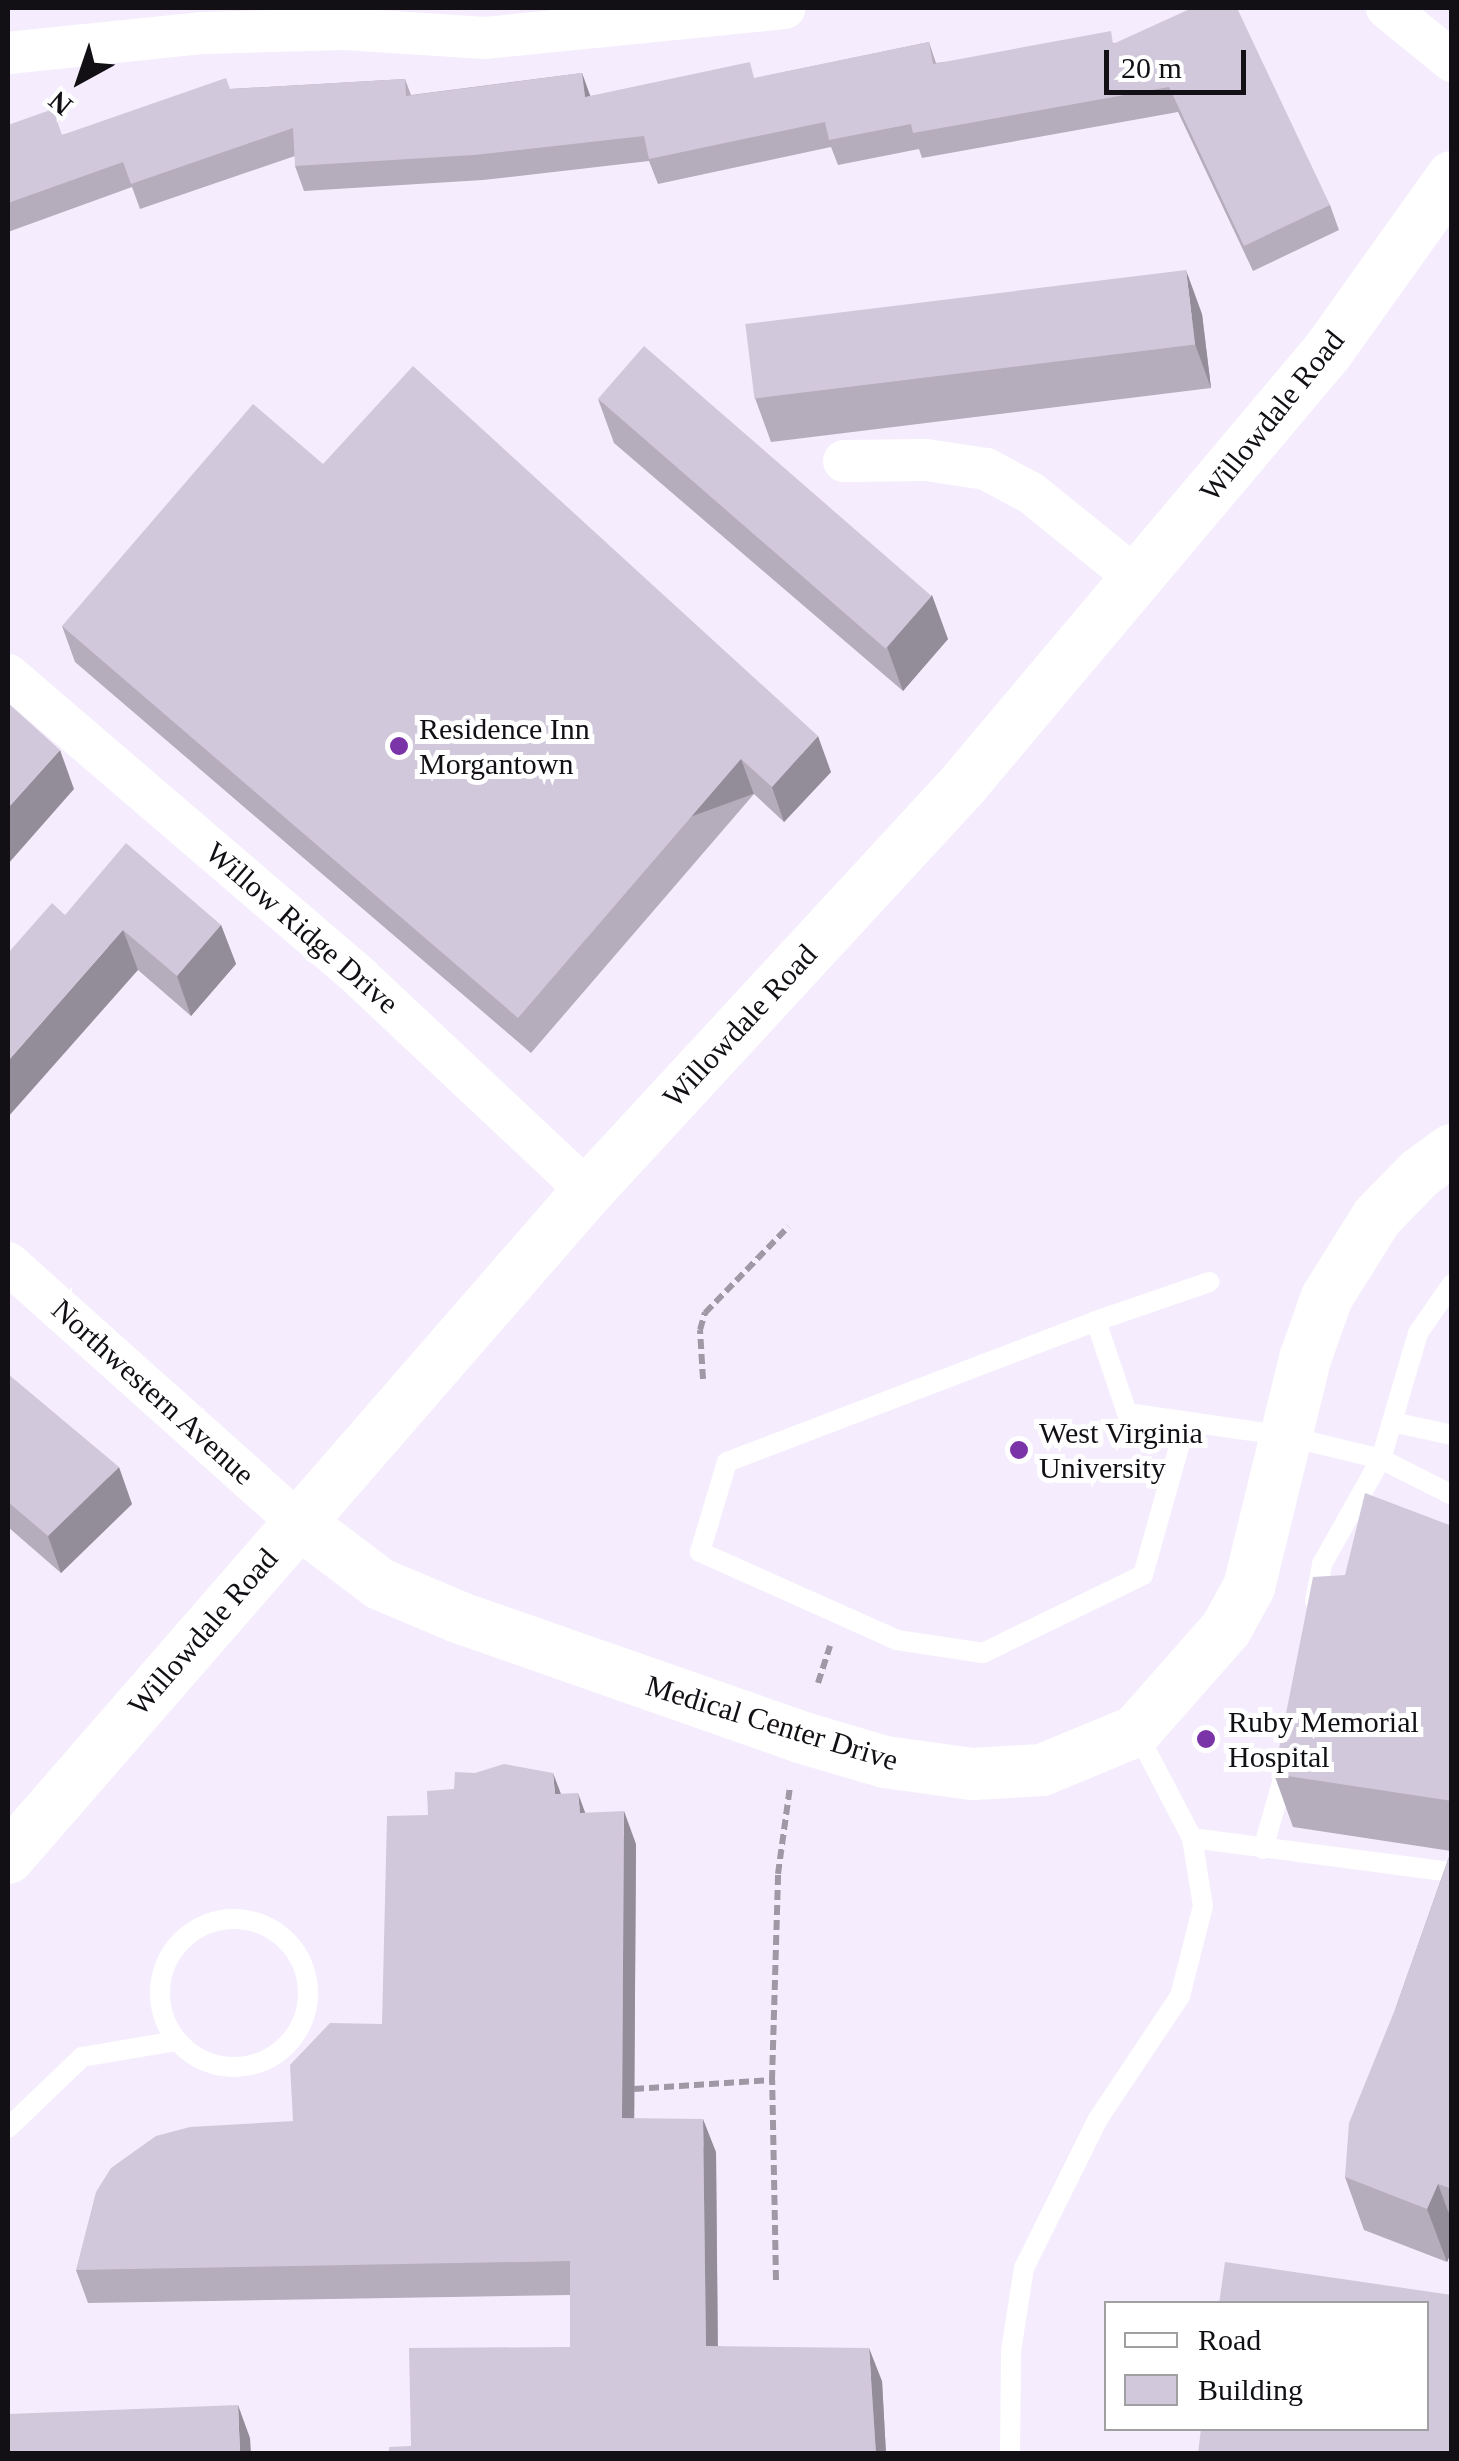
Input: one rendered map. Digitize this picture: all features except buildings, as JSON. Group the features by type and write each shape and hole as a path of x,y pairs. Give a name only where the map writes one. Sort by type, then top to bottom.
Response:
{"street":[{"path":"8,52 201,33 346,30 485,38 784,8"},
{"path":"1386,8 1452,61"},
{"name":"Willowdale Road","path":"8,1858 588,1191 961,788 1328,351 1452,177"},
{"path":"844,461 926,460 986,470 1031,493 1139,580"},
{"name":"Willow Ridge Drive","path":"8,675 361,978 588,1191"},
{"name":"Medical Center Drive","path":"298,1522 380,1584 656,1688 886,1762 972,1774 1042,1770 1136,1731 1203,1660 1248,1587 1305,1359 1341,1268 1377,1217 1420,1173 1452,1150"},
{"name":"Northwestern Avenue","path":"8,1263 298,1522"}],"lane":[{"path":"1186,1422 1142,1575 983,1654 897,1640 700,1552 727,1462 1209,1282"},
{"path":"1312,1618 1322,1564 1381,1458 1418,1333 1452,1284"},
{"path":"1096,1321 1127,1414 1286,1436 1381,1458 1452,1495"},
{"path":"1392,1422 1452,1435"},
{"path":"1010,2454 1011,2351 1024,2268 1098,2119 1180,1996 1203,1906 1192,1838 1136,1731"},
{"path":"1263,1850 1290,1742"},
{"path":"1192,1838 1452,1872"},
{"path":"246,1920 280,1934 296,1952 306,1975 308,2000 302,2024 288,2044 267,2060 244,2067 219,2066 196,2056 177,2040 164,2020 159,1996 162,1972 172,1950 189,1932 210,1922 246,1920"},
{"path":"8,2128 82,2057 177,2040"}],"path":[{"path":"703,1380 700,1330 706,1313 788,1227"},
{"path":"776,2280 772,2080 778,1874 792,1774"},
{"path":"634,2089 772,2080"}],"place":[{"name":"Residence Inn Morgantown","path":"399,746"},
{"name":"West Virginia University","path":"1019,1450"},
{"name":"Ruby Memorial Hospital","path":"1206,1739"}]}
